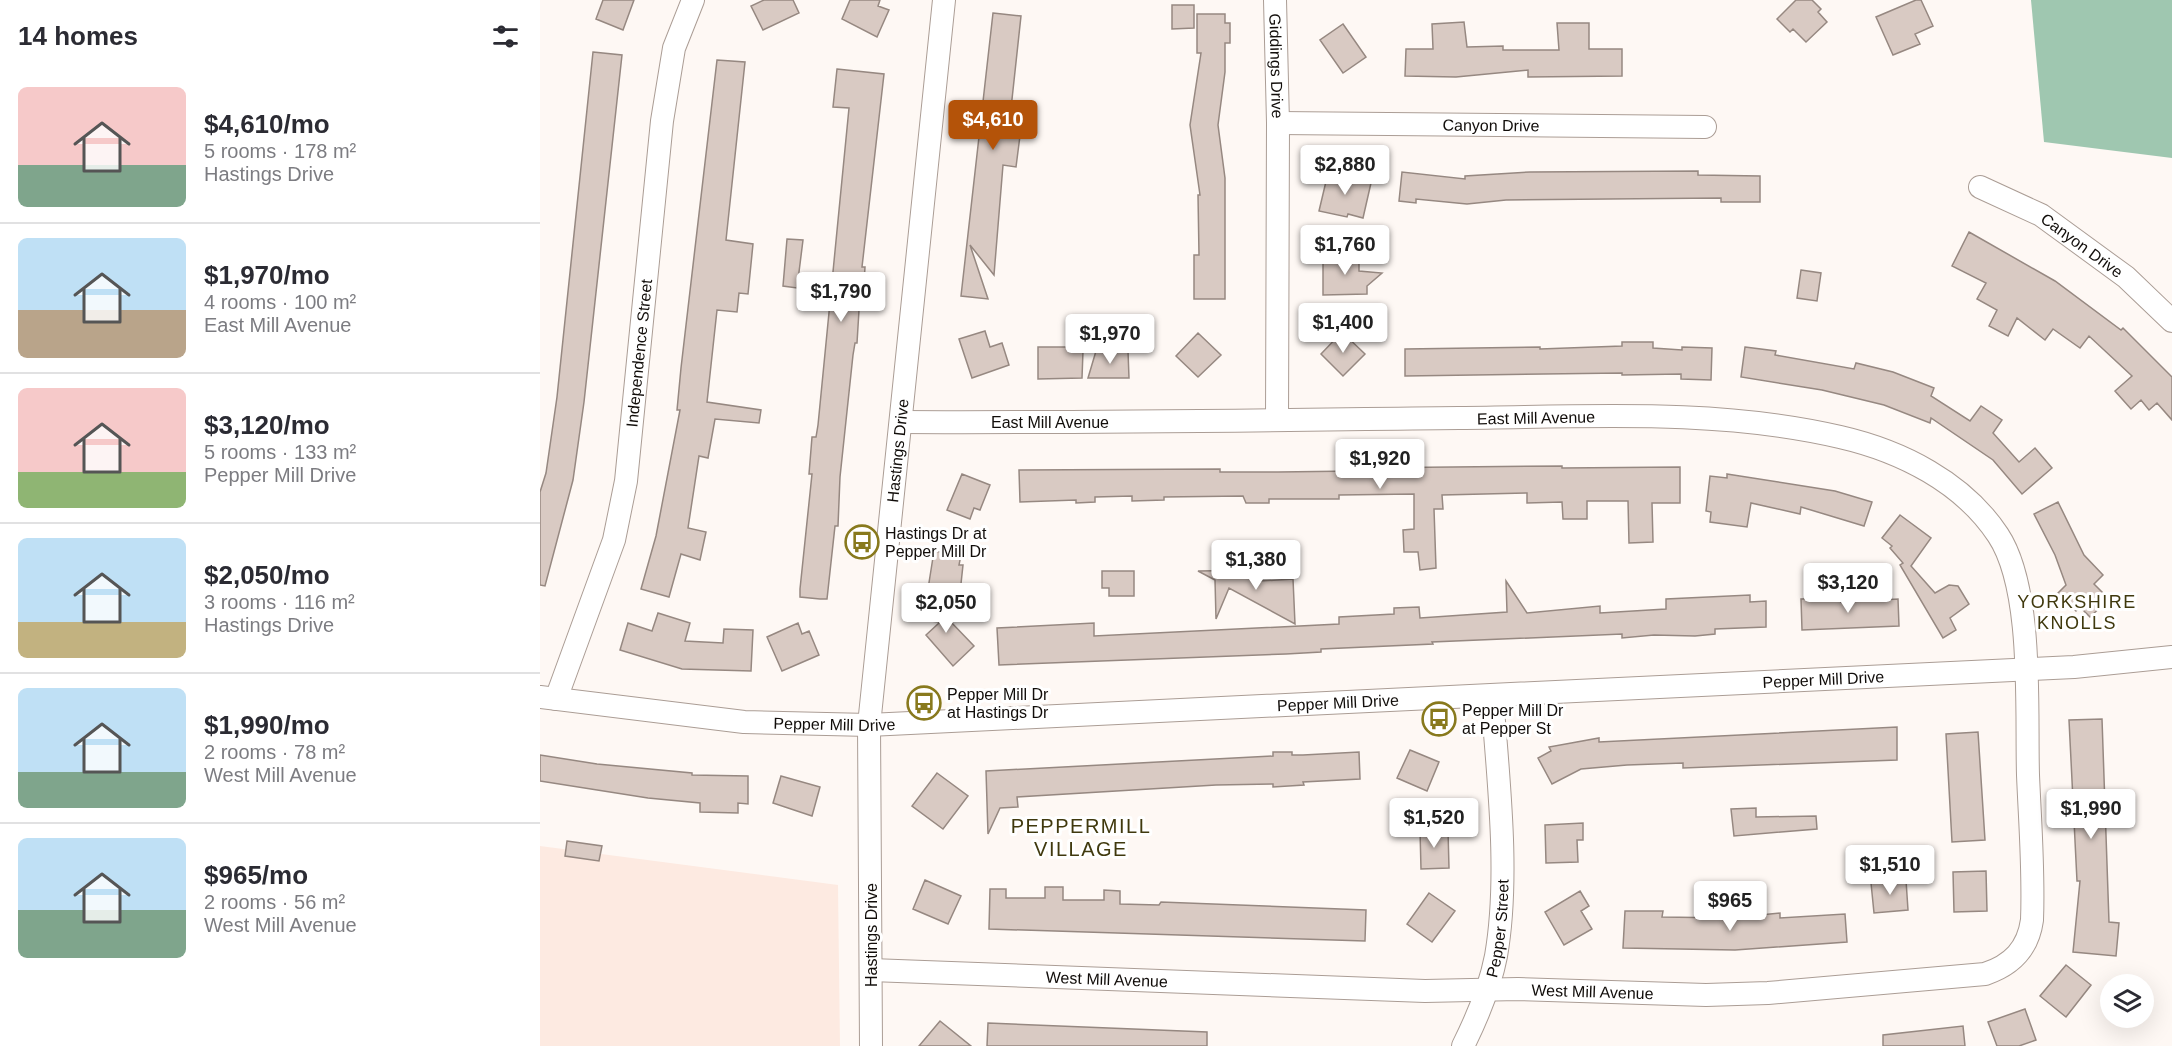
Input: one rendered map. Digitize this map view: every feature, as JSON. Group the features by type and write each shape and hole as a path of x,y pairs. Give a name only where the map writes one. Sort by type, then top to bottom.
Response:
{"street":[{"name":"Independence Street","path":"548,698 619,523 626,481 662,121 674,48 693,0"},
{"name":"Hastings Drive","path":"871,1046 869,725 944,0"},
{"name":"Giddings Drive","path":"1275,0 1278,123 1277,420"},
{"name":"Canyon Drive","path":"1278,123 1705,127"},
{"name":"Canyon Drive","path":"1980,187 2041,215 2126,277 2172,321"},
{"name":"East Mill Avenue","path":"901,422 1664,416 1804,430 1898,455 1935,475 1985,518 2007,550 2018,584 2027,669"},
{"name":"Pepper Mill Drive","path":"548,698 744,722 869,725 2027,669 2119,664 2172,657"},
{"name":"West Mill Avenue","path":"871,970 1425,991 1486,990 1706,995 1768,993 1972,976 2001,968 2026,945 2032,920 2027,669"},
{"name":"Pepper Street","path":"1463,1046 1486,990 1496,955 1501,879 1500,802 1492,696"}],"shaded area":[{"path":"540,846 838,885 840,1046 540,1046"}],"green space":[{"path":"2031,0 2172,0 2172,158 2044,142"}],"building":[{"path":"603,0 634,0 623,30 596,19"},
{"path":"764,0 793,0 799,13 763,30 751,6"},
{"path":"850,0 880,0 878,6 889,10 877,37 842,19"},
{"path":"1796,0 1812,0 1821,9 1818,12 1827,22 1806,42 1793,29 1790,32 1777,19"},
{"path":"1921,0 1933,26 1915,34 1920,44 1893,55 1876,17"},
{"path":"1172,5 1194,5 1194,28 1172,29"},
{"path":"993,13 1021,16 1009,127 1021,128 1016,167 1003,165 994,275 970,245 988,299 961,296"},
{"path":"1197,14 1225,14 1225,23 1230,23 1230,43 1225,43 1225,72 1218,125 1225,178 1225,299 1194,299 1194,255 1199,255 1198,195 1200,195 1190,125 1201,53 1197,53"},
{"path":"1464,22 1467,47 1503,46 1503,50 1559,50 1557,23 1589,23 1589,49 1622,49 1622,76 1528,77 1528,70 1456,77 1405,76 1406,49 1433,49 1432,24"},
{"path":"1343,24 1366,57 1343,73 1320,40"},
{"path":"593,52 622,55 584,402 573,480 545,586 540,585 540,492 546,473 557,397"},
{"path":"717,60 745,62 726,240 753,244 748,294 739,293 737,312 717,310 707,402 761,410 759,423 715,419 708,458 699,456 688,528 706,532 700,560 681,554 669,597 641,589 656,536 680,410 677,410 681,368"},
{"path":"837,69 884,74 862,267 865,267 864,283 860,294 857,343 855,343 853,355 840,477 838,526 835,526 827,599 820,599 800,597 800,589 812,474 809,474 812,437 816,437 818,425 849,108 833,107"},
{"path":"1698,171 1698,175 1760,176 1760,202 1721,202 1721,198 1506,200 1467,204 1416,199 1416,203 1399,201 1402,172 1465,179 1465,176 1530,172"},
{"path":"1328,173 1371,183 1363,218 1319,211"},
{"path":"1969,232 2055,281 2121,330 2123,328 2172,377 2172,420 2157,403 2149,410 2141,400 2131,409 2115,391 2132,376 2089,336 2080,348 2053,329 2045,340 2017,318 2008,336 1989,326 1997,310 1977,299 1986,283 1952,266"},
{"path":"787,239 803,240 797,288 783,286"},
{"path":"1323,256 1359,256 1359,271 1382,273 1367,286 1367,294 1323,295"},
{"path":"1801,270 1821,273 1817,301 1797,298"},
{"path":"985,331 990,347 1002,343 1009,365 972,378 959,339"},
{"path":"1342,332 1365,354 1343,376 1321,354"},
{"path":"1198,333 1221,355 1198,377 1176,356"},
{"path":"1622,342 1653,342 1653,348 1682,350 1682,347 1712,348 1711,380 1681,379 1681,374 1622,375 1622,373 1405,376 1405,349 1540,347 1540,349 1622,346"},
{"path":"1038,347 1069,347 1069,351 1083,351 1082,378 1038,379"},
{"path":"1745,347 1776,351 1775,355 1854,369 1856,363 1893,372 1934,388 1931,396 1970,421 1981,406 2002,420 1993,433 2019,462 2035,448 2052,468 2022,494 1993,460 1931,418 1930,423 1884,405 1822,390 1741,377"},
{"path":"1096,351 1128,351 1129,378 1088,378"},
{"path":"1562,466 1562,468 1680,467 1680,503 1652,503 1653,542 1629,543 1628,501 1587,501 1587,519 1563,519 1562,502 1527,503 1527,493 1442,495 1443,509 1434,509 1436,568 1420,570 1418,552 1404,552 1403,530 1414,529 1414,494 1339,495 1339,499 1269,499 1269,503 1246,503 1243,496 1164,497 1164,500 1132,501 1132,496 1095,497 1095,502 1076,503 1076,500 1020,502 1019,470 1220,469 1220,472 1278,472 1355,471 1355,468"},
{"path":"962,474 990,485 980,510 974,508 970,519 947,510"},
{"path":"1727,474 1835,491 1872,502 1864,526 1801,507 1800,514 1751,503 1747,527 1710,522 1711,512 1706,511 1710,476 1727,478"},
{"path":"2058,502 2084,555 2103,575 2094,584 2109,599 2090,617 2080,607 2076,611 2058,593 2066,585 2055,555 2034,514"},
{"path":"1900,515 1931,538 1911,566 1935,593 1949,585 1958,586 1969,604 1950,618 1956,630 1943,638 1900,565 1903,563 1890,548 1892,546 1882,538"},
{"path":"934,551 961,555 959,565 963,565 960,593 928,589"},
{"path":"1260,570 1260,581 1293,579 1295,624 1229,588 1216,619 1215,580 1198,571"},
{"path":"1102,571 1134,571 1134,596 1109,596 1109,588 1102,588"},
{"path":"1506,581 1527,613 1600,606 1600,613 1666,609 1666,599 1750,595 1750,602 1766,601 1766,627 1715,629 1715,634 1695,636 1654,635 1622,638 1622,634 1432,642 1433,644 1321,649 1321,652 1286,654 999,665 997,628 1094,623 1094,636 1339,624 1339,617 1394,614 1394,608 1419,607 1420,618 1507,612"},
{"path":"925,595 974,646 953,666 926,635 940,622 922,620"},
{"path":"1842,598 1841,602 1898,599 1899,626 1802,630 1801,599"},
{"path":"658,613 690,623 685,641 723,643 724,629 753,630 751,671 682,669 620,650 628,623 652,631"},
{"path":"798,623 802,634 809,631 819,655 782,671 767,637"},
{"path":"2102,719 2109,922 2119,923 2116,956 2073,952 2080,881 2077,881 2069,720"},
{"path":"1897,727 1897,760 1683,768 1683,763 1627,765 1581,769 1552,784 1538,758 1551,751 1549,747 1599,738 1599,742"},
{"path":"1978,732 1985,840 1952,842 1946,734"},
{"path":"1410,750 1439,762 1427,791 1397,778"},
{"path":"1273,752 1292,752 1292,755 1303,755 1359,752 1360,779 1303,782 1304,785 1273,787 1273,784 1216,785 1017,797 1018,807 1000,808 988,834 986,771 1273,756"},
{"path":"540,755 597,764 692,773 692,775 748,776 748,804 738,803 738,813 700,812 700,803 648,798 540,781"},
{"path":"937,773 968,796 943,829 912,806"},
{"path":"781,776 820,787 812,816 773,803"},
{"path":"1756,808 1756,817 1816,816 1817,829 1734,836 1731,809"},
{"path":"1583,823 1583,840 1577,840 1578,862 1546,863 1545,825"},
{"path":"1420,830 1448,830 1449,868 1421,869"},
{"path":"567,841 602,846 599,861 565,856"},
{"path":"1986,871 1987,911 1954,912 1953,872"},
{"path":"925,880 961,896 948,924 913,909"},
{"path":"1906,880 1908,910 1874,913 1871,883"},
{"path":"1045,887 1063,887 1063,900 1104,900 1104,890 1120,891 1120,904 1159,905 1161,902 1366,910 1365,941 989,929 990,889 1006,889 1006,898 1045,898"},
{"path":"1580,891 1589,906 1581,911 1592,929 1564,945 1545,912"},
{"path":"1429,893 1455,911 1432,942 1407,924"},
{"path":"1625,911 1663,911 1662,917 1730,918 1780,913 1780,918 1845,914 1847,942 1735,950 1623,948"},
{"path":"2066,965 2091,985 2066,1017 2040,996"},
{"path":"2025,1009 2036,1040 2019,1046 1997,1046 1988,1022"},
{"path":"940,1021 971,1046 919,1046"},
{"path":"988,1023 1207,1032 1207,1046 987,1046"},
{"path":"1963,1026 1965,1046 1883,1046 1883,1035"}],"place":[{"name":"Hastings Dr at Pepper Mill Dr","path":"862,542"},
{"name":"Pepper Mill Dr at Hastings Dr","path":"924,703"},
{"name":"Pepper Mill Dr at Pepper St","path":"1439,719"}],"district":[{"name":"YORKSHIRE KNOLLS","path":"2077,612"},
{"name":"PEPPERMILL VILLAGE","path":"1081,838"}]}
